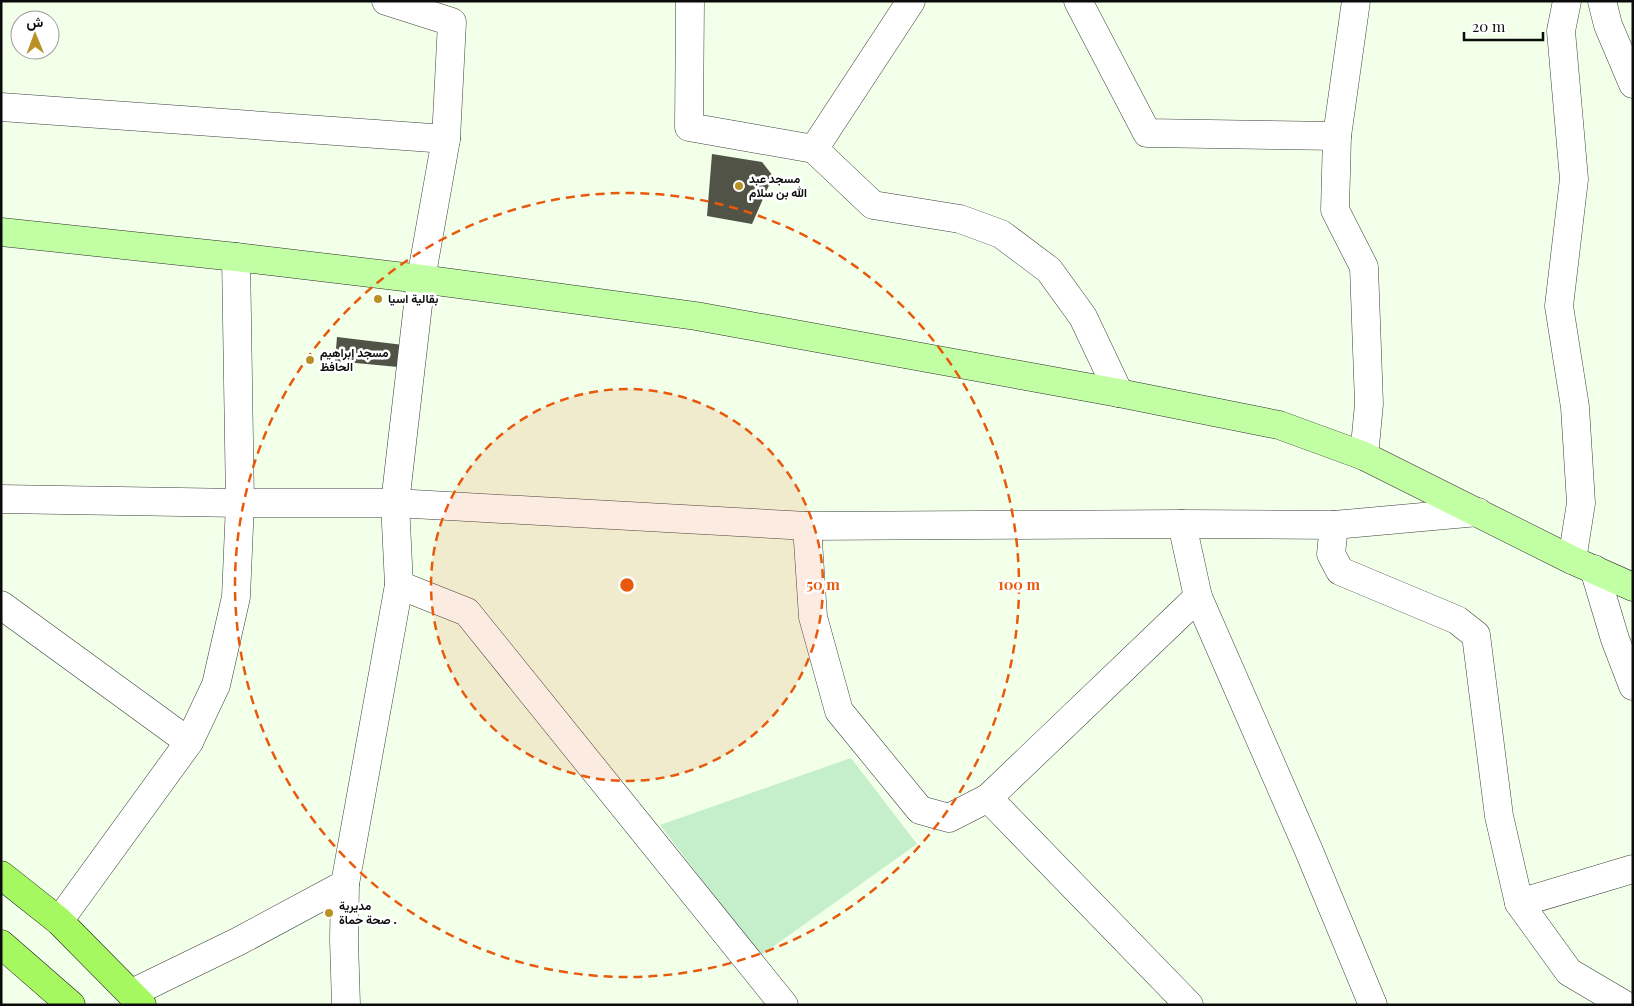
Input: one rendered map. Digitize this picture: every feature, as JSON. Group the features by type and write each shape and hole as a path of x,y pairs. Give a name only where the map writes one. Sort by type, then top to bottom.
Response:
{"main road":[{"path":"1,232 421,279 696,316 1119,393 1279,425 1364,456 1633,587"},
{"path":"1,875 59,921 137,999"},
{"path":"1,944 71,1005"}],"street":[{"path":"346,1005 345,884 399,585 395,503 421,279 446,139 452,22 386,1"},
{"path":"690,1 689,127 814,150 873,204 960,220 1001,234 1049,270 1083,317 1119,393"},
{"path":"814,150 911,1"},
{"path":"1078,1 1147,133 1337,136"},
{"path":"1356,1 1337,136 1335,210 1364,267 1369,404 1364,456"},
{"path":"1567,1 1561,31 1574,179 1559,306 1575,407 1583,564 1633,686"},
{"path":"1602,1 1608,25 1633,84"},
{"path":"1,107 446,139"},
{"path":"59,921 189,742 216,685 236,597 240,503 236,257"},
{"path":"1,499 240,503 395,503 807,526 1334,525 1478,512"},
{"path":"1182,524 1198,597 1309,851 1373,1005"},
{"path":"1334,525 1331,554 1340,571 1457,620 1476,635 1499,816 1519,903 1569,972 1625,1005"},
{"path":"807,526 813,617 839,711 920,810 949,818 988,798 1198,597"},
{"path":"399,585 467,612 784,1005"},
{"path":"1,606 189,742"},
{"path":"988,798 1189,1005"},
{"path":"1519,903 1633,869"},
{"path":"137,999 345,884"}],"green space":[{"path":"851,758 917,844 760,956 660,825"}],"building":[{"path":"712,154 762,162 773,176 752,224 707,216"},
{"path":"337,337 420,347 419,369 335,361"}],"place":[{"name":"مسجد عبد الله بن سلام","path":"739,186"},
{"name":"بقالية اسيا","path":"378,299"},
{"name":"مسجد إبراهيم الحافظ","path":"310,360"},
{"name":"مديرية صحة حماة .","path":"329,913"}]}
